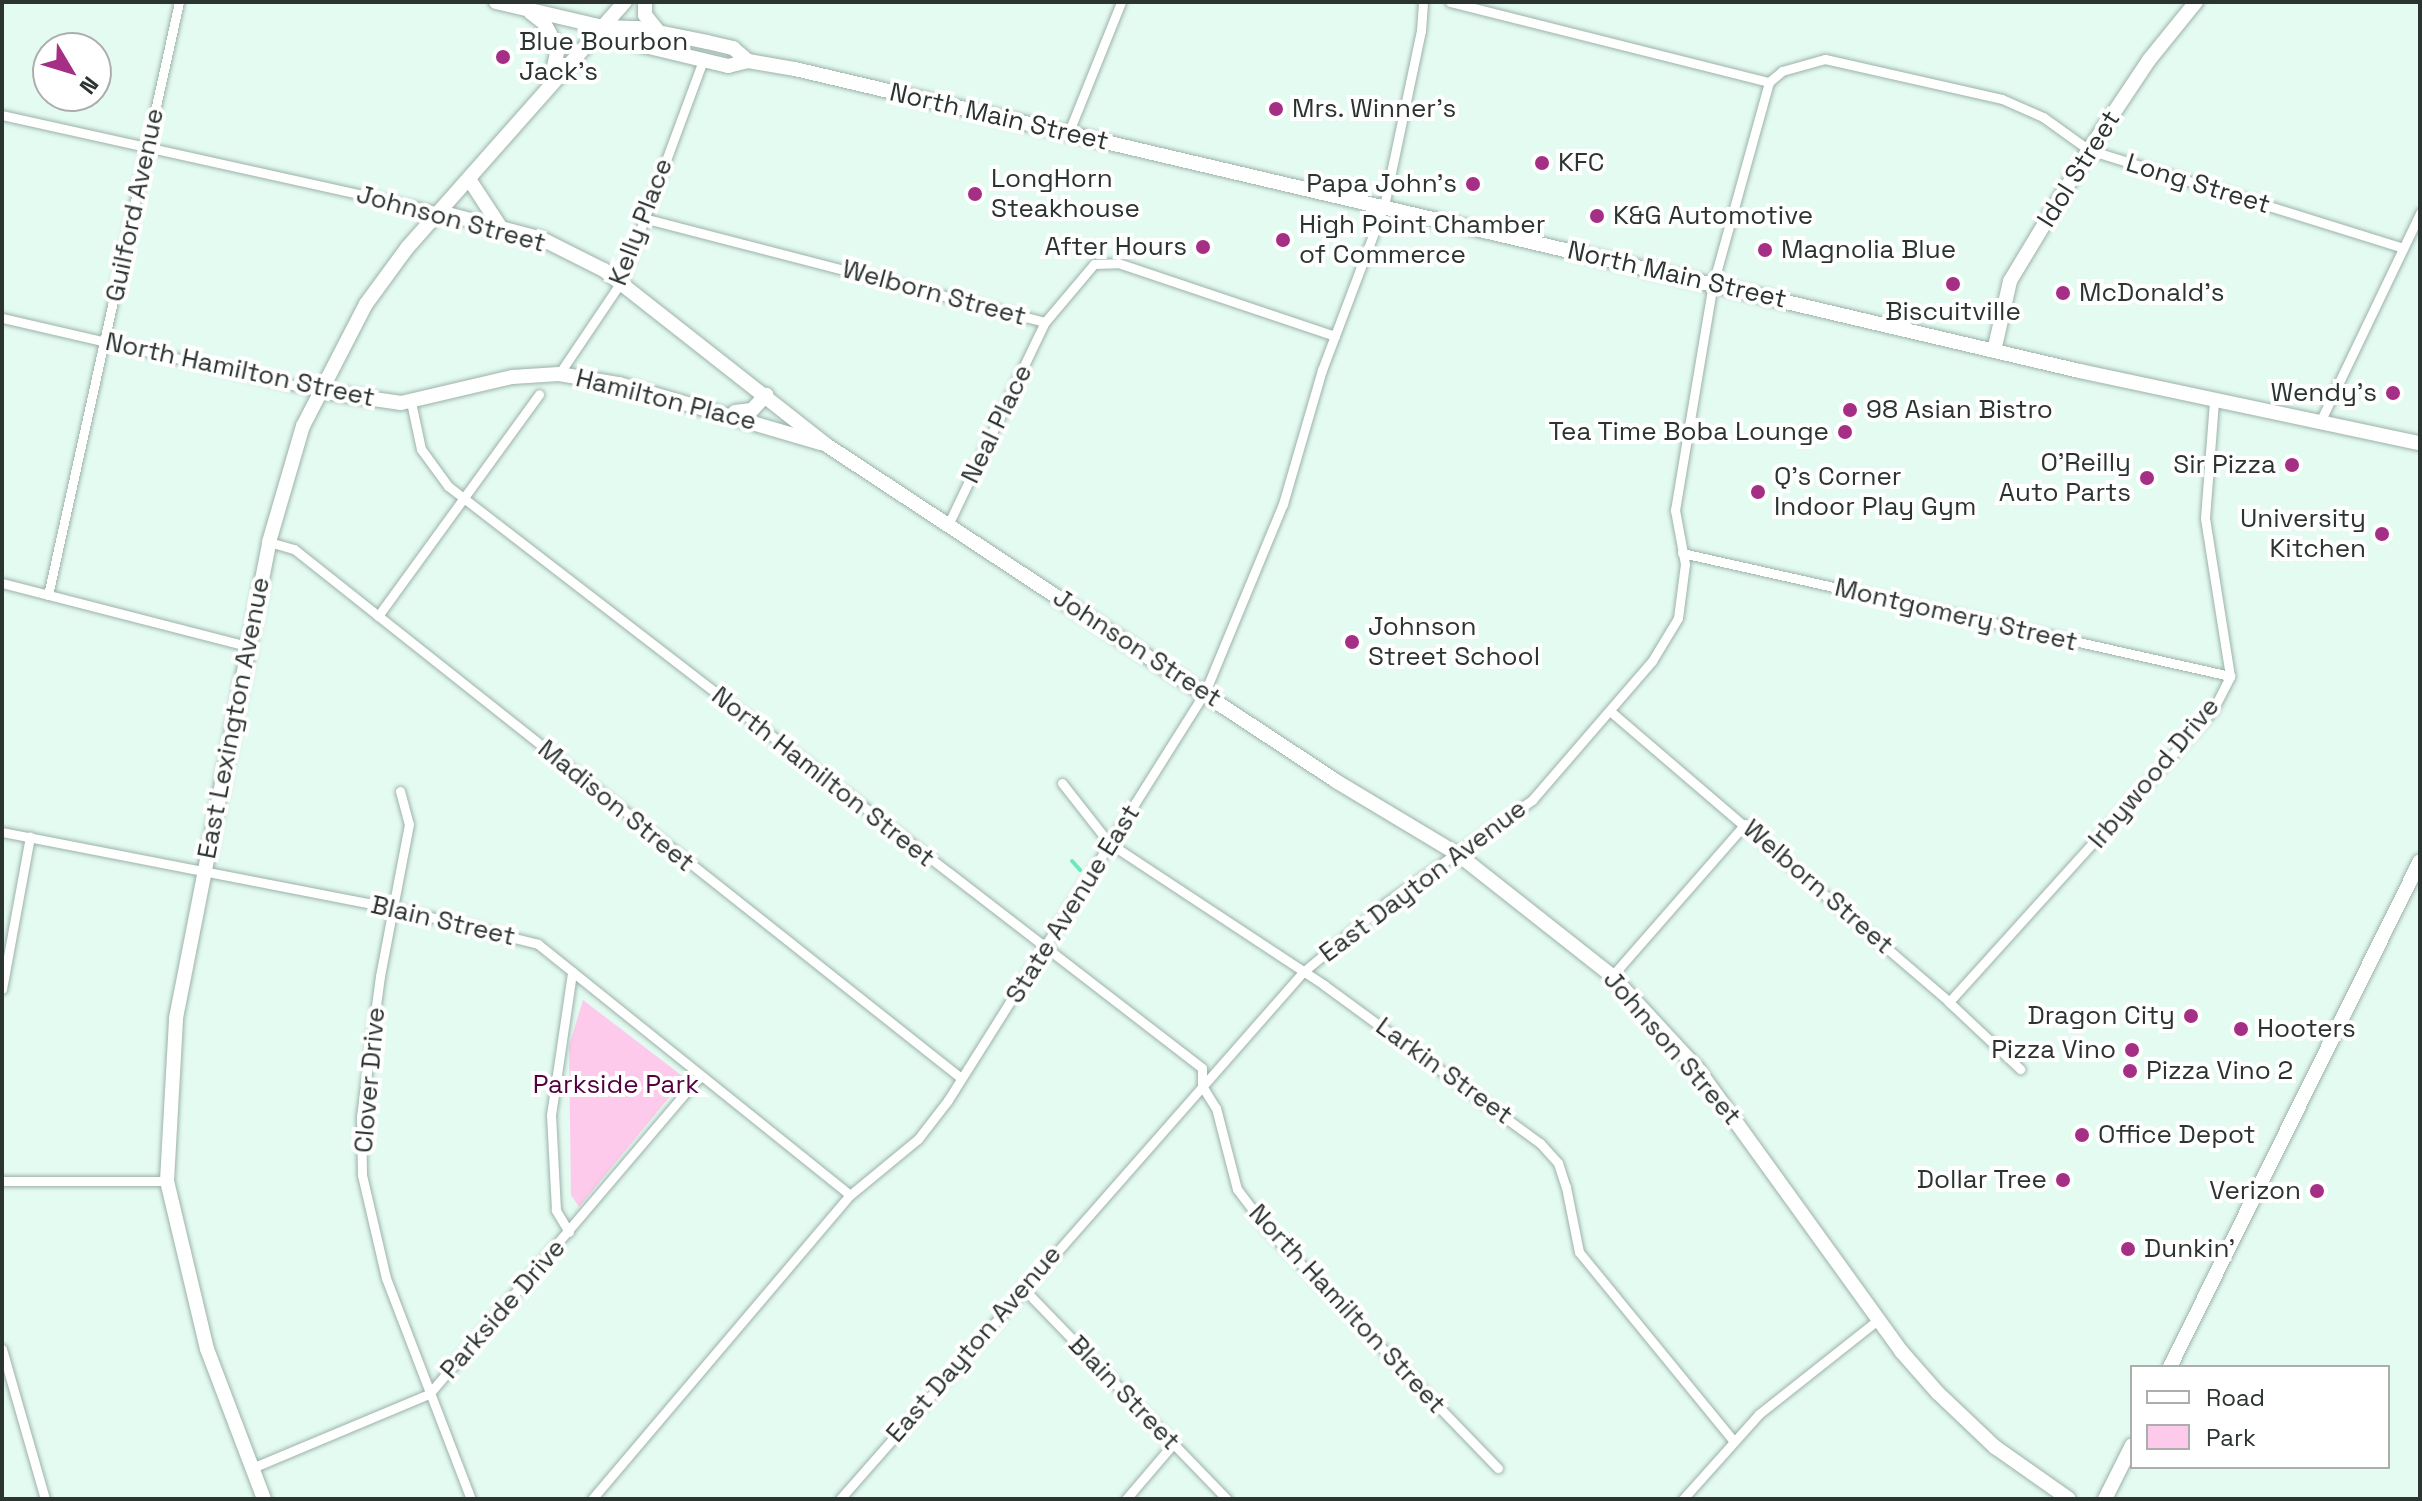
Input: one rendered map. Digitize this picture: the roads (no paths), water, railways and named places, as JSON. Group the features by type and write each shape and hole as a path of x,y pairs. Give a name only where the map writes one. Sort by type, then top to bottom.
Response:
{"main road":[{"name":"North Main Street","path":"496,2 603,27 658,32 733,48 748,61"},
{"name":"East Lexington Avenue","path":"264,1499 207,1349 167,1181 171,1055 269,542 286,474 319,391 366,304 440,212 625,2"},
{"path":"645,2 645,15 658,32"},
{"name":"Idol Street","path":"1994,351 2010,281 2089,150 2149,60 2196,2"},
{"path":"527,9 544,23 558,48 550,86"},
{"name":"North Main Street","path":"603,27 628,42 728,66 748,61 1384,206 1994,351 2420,443"},
{"path":"469,179 501,228"},
{"name":"Johnson Street","path":"440,212 542,239 621,282 825,444 1406,826 1459,855 1612,976 1697,1068 1879,1319 1969,1425 2069,1499"},
{"name":"Hamilton Place","path":"411,402 512,377 559,374 723,412 825,444"},
{"name":"North Hamilton Street","path":"319,391 411,402"},
{"path":"723,412 752,410 766,395"},
{"path":"2171,1365 2420,861"},
{"path":"2105,1499 2130,1449"}],"street":[{"name":"Guilford Avenue","path":"48,595 179,2"},
{"path":"1068,134 1121,2"},
{"name":"State Avenue East","path":"592,1499 850,1195 918,1139 961,1078 1205,692 1283,504 1335,336 1384,206 1421,31 1423,2"},
{"path":"1450,2 1769,82"},
{"name":"Kelly Place","path":"559,374 621,282 703,60"},
{"name":"Long Street","path":"1769,82 1782,71 1817,60 2002,99 2043,117 2089,150 2403,248"},
{"name":"East Dayton Avenue","path":"840,1499 1022,1287 1303,972 1386,903 1459,855 1532,800 1652,661 1678,618 1682,553 1675,510 1713,284 1769,82"},
{"name":"Johnson Street","path":"2,115 440,212"},
{"path":"2320,422 2420,213"},
{"name":"Welborn Street","path":"643,218 1045,322 1081,274 1094,264 1118,263 1335,336"},
{"name":"North Hamilton Street","path":"2,318 319,391"},
{"name":"Neal Place","path":"948,525 1045,322"},
{"path":"378,616 539,394"},
{"name":"Irbywood Drive","path":"1949,1002 2213,710 2230,676 2205,518 2214,400"},
{"name":"North Hamilton Street","path":"411,402 421,449 463,498 1202,1068 1202,1086 1216,1108 1237,1189 1268,1230 1498,1468"},
{"name":"Madison Street","path":"269,542 294,549 961,1078"},
{"name":"Montgomery Street","path":"1682,553 2230,676"},
{"path":"2,583 248,646"},
{"name":"Welborn Street","path":"1610,711 1949,1002 2020,1069"},
{"name":"Larkin Street","path":"1062,783 1109,843 1303,972 1540,1143 1562,1175 1579,1252 1733,1440"},
{"name":"Clover Drive","path":"400,791 409,824 361,1116 362,1175 386,1278 471,1499"},
{"path":"1612,976 1745,824"},
{"name":"Blain Street","path":"2,832 394,908 523,939 572,972 850,1195"},
{"path":"2,989 30,837"},
{"path":"569,1232 556,1210 551,1115 572,972"},
{"name":"Parkside Drive","path":"252,1468 429,1394 700,1076"},
{"path":"2,1181 167,1181"},
{"name":"Blain Street","path":"1022,1287 1227,1499"},
{"path":"1683,1499 1733,1440 1879,1319"},
{"path":"3,1355 45,1499"},
{"path":"1126,1499 1173,1444"}],"waterway":[{"path":"1072,861 1080,870"}],"place":[{"name":"Blue Bourbon Jack's","path":"503,57"},
{"name":"Mrs. Winner's","path":"1276,109"},
{"name":"KFC","path":"1542,163"},
{"name":"Papa John's","path":"1473,184"},
{"name":"LongHorn Steakhouse","path":"975,194"},
{"name":"K&G Automotive","path":"1597,216"},
{"name":"High Point Chamber of Commerce","path":"1283,240"},
{"name":"After Hours","path":"1203,247"},
{"name":"Magnolia Blue","path":"1765,250"},
{"name":"Biscuitville","path":"1953,284"},
{"name":"McDonald's","path":"2063,293"},
{"name":"Wendy's","path":"2393,393"},
{"name":"98 Asian Bistro","path":"1850,410"},
{"name":"Tea Time Boba Lounge","path":"1845,432"},
{"name":"Sir Pizza","path":"2292,465"},
{"name":"O'Reilly Auto Parts","path":"2147,478"},
{"name":"Q's Corner Indoor Play Gym","path":"1758,492"},
{"name":"University Kitchen","path":"2382,534"},
{"name":"Johnson Street School","path":"1352,642"},
{"name":"Dragon City","path":"2191,1016"},
{"name":"Hooters","path":"2241,1029"},
{"name":"Pizza Vino","path":"2132,1050"},
{"name":"Pizza Vino 2","path":"2130,1071"},
{"name":"Office Depot","path":"2082,1135"},
{"name":"Dollar Tree","path":"2063,1180"},
{"name":"Verizon","path":"2317,1191"},
{"name":"Dunkin'","path":"2128,1249"}],"park label":[{"name":"Parkside Park","path":"616,1085"}]}
